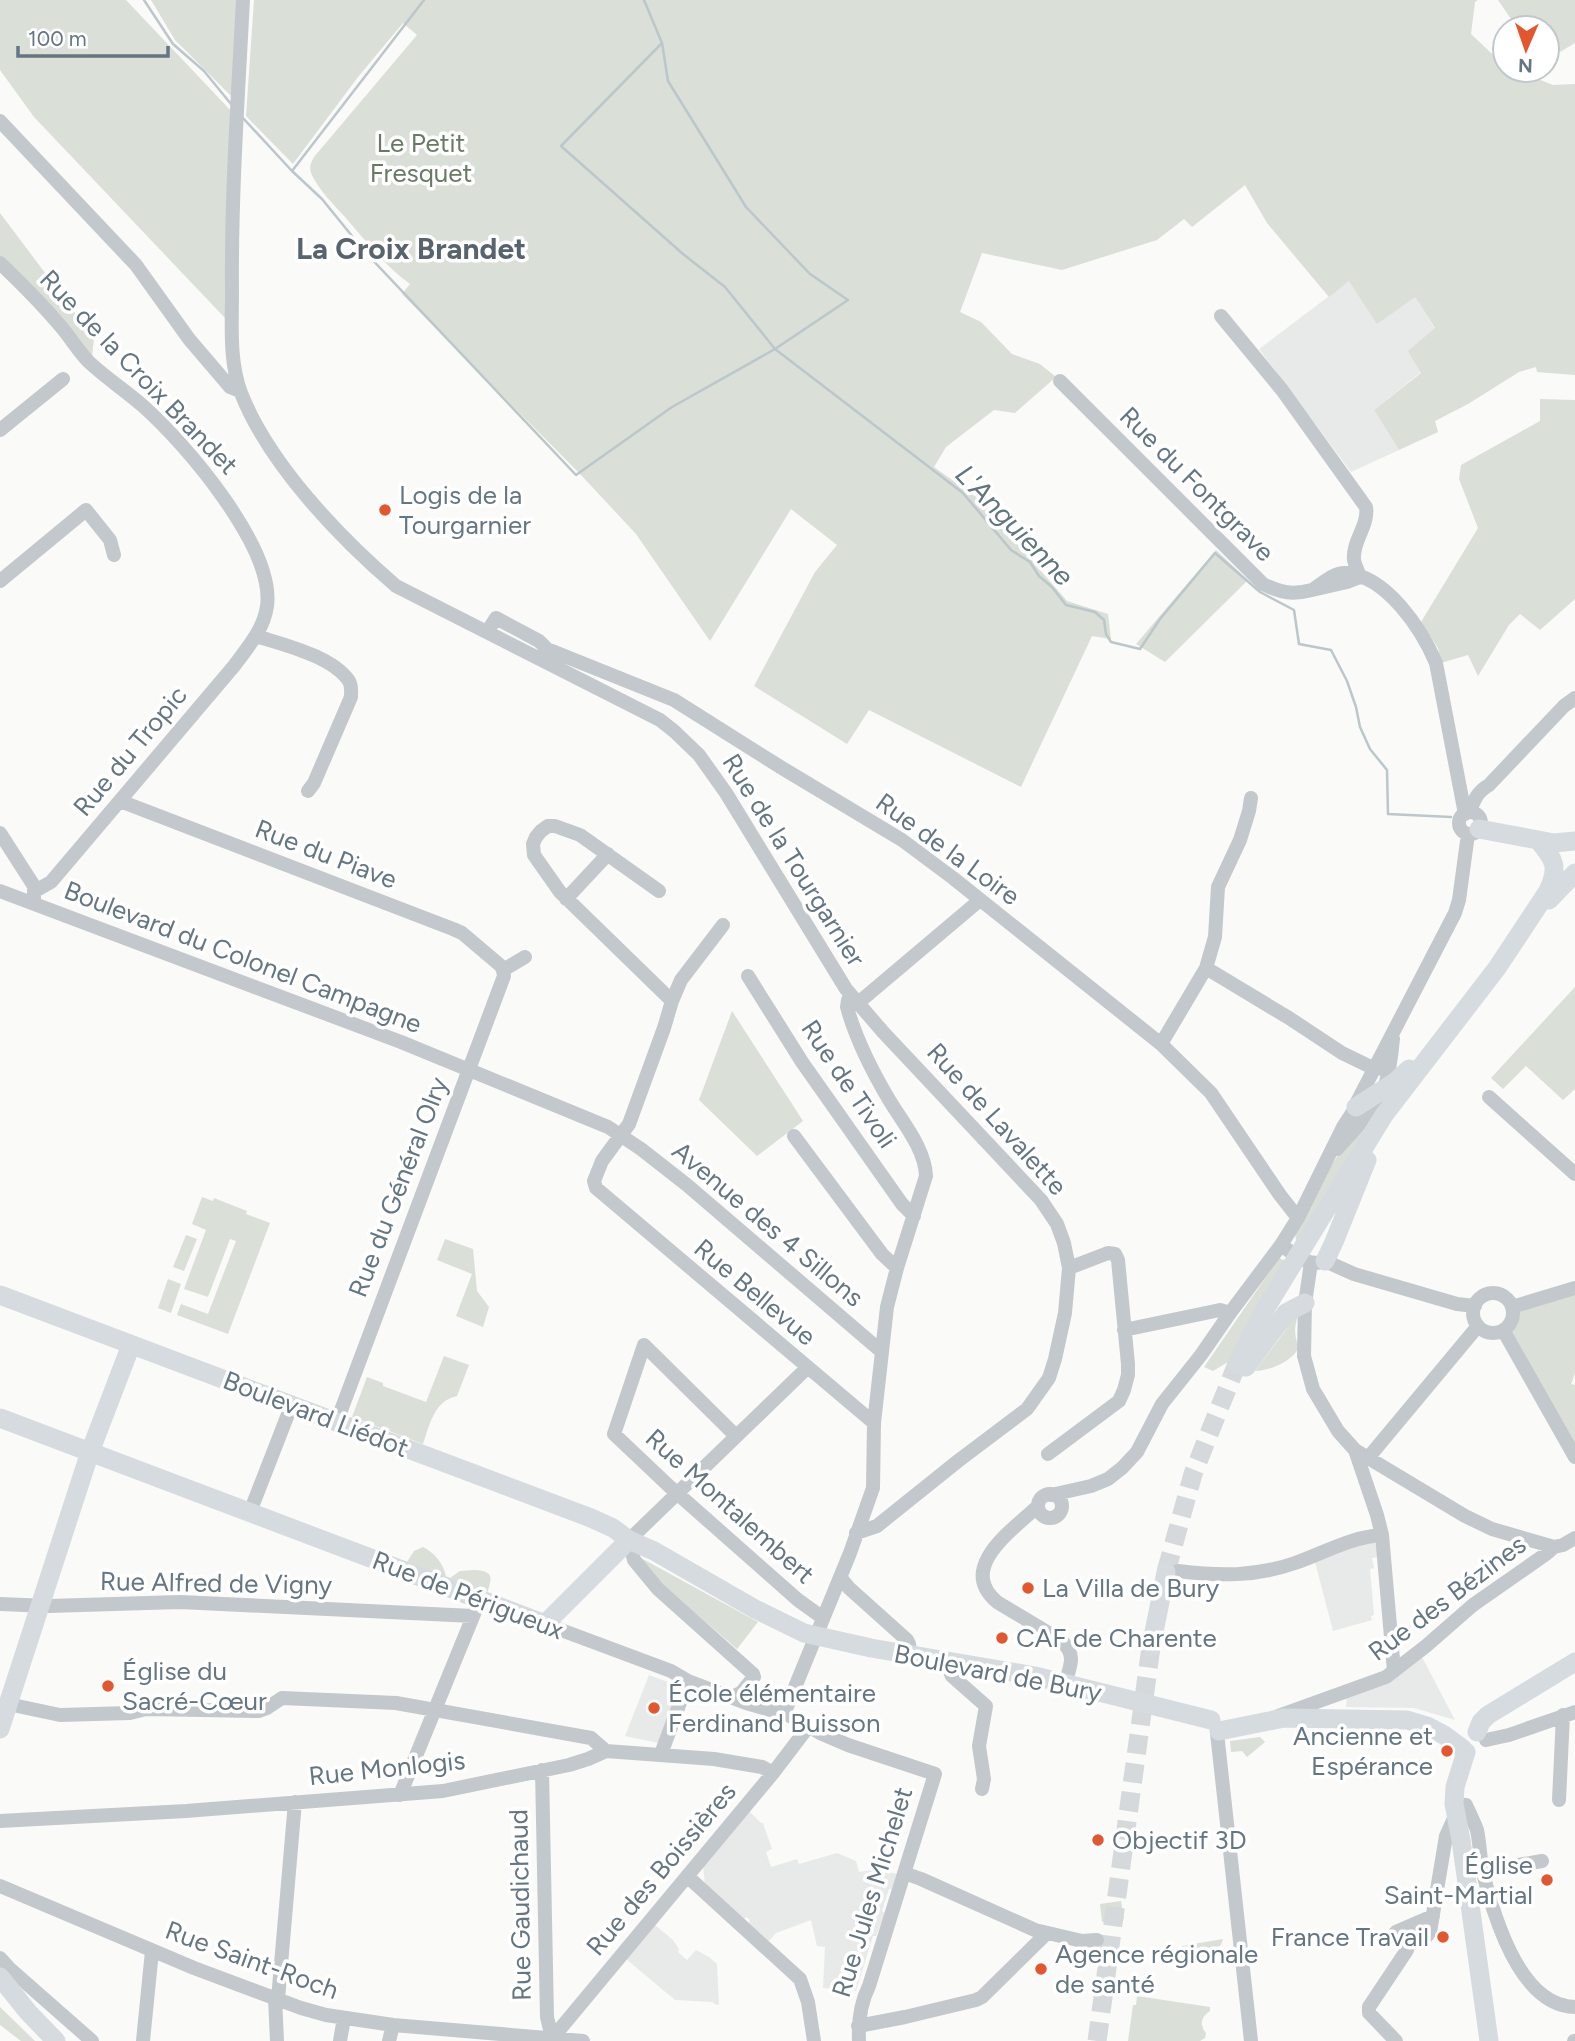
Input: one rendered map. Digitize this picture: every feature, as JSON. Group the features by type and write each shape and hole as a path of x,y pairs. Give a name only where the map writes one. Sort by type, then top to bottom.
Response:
{"main road":[{"path":"1472,821 1538,841 1575,841"},
{"path":"1497,968 1548,891 1554,877 1553,860 1538,841"},
{"path":"1305,1303 1286,1313 1242,1365 1264,1311 1384,1115 1551,897 1575,873"},
{"path":"1497,968 1575,880"},
{"path":"1356,1107 1402,1077 1478,993"},
{"path":"1314,1262 1376,1141 1478,993"},
{"name":"Boulevard Liédot","path":"0,1295 591,1518 784,1624 804,1633 819,1626"},
{"path":"0,1729 90,1452 131,1345"},
{"name":"Rue de Périgueux","path":"0,1418 250,1512 477,1608 545,1624"},
{"path":"545,1624 629,1540"},
{"path":"1151,1647 1172,1572"},
{"name":"Boulevard de Bury","path":"819,1626 835,1641 1065,1682 1180,1712 1212,1728"},
{"path":"1489,2041 1455,1787 1483,1720 1575,1662"},
{"path":"1212,1728 1305,1718 1407,1720 1444,1735 1476,1740"},
{"path":"0,1976 50,2038"},
{"path":"0,1988 50,2038"}],"street":[{"path":"240,391 232,352 231,238 243,0"},
{"path":"0,121 136,265 189,339 230,387 240,391"},
{"name":"Rue de la Croix Brandet","path":"0,263 62,327 89,362 161,423 223,495 267,580 267,607 256,636"},
{"path":"1221,316 1282,390 1366,507 1366,521 1355,549 1354,560 1360,577 1382,587 1412,620 1436,663 1458,779 1472,821"},
{"path":"0,430 63,379"},
{"name":"Rue du Fontgrave","path":"1060,381 1263,584 1279,592 1296,594 1312,590 1338,574 1347,573 1360,577"},
{"name":"Rue de la Tourgarnier","path":"240,391 268,443 290,475 328,522 362,557 396,586 411,595 497,628 660,720 699,755 732,801 834,972 855,999 848,1000 847,1007 862,1050 925,1163 925,1183 887,1307 874,1423 873,1488 850,1553 784,1714"},
{"path":"0,582 86,510 110,540 114,555"},
{"name":"Rue de la Loire","path":"497,628 539,641 547,649 674,700 902,840 1161,1044 1211,1093 1280,1195 1295,1212"},
{"path":"256,636 312,655 332,666 348,680 351,688 351,697 314,783 308,791"},
{"name":"Rue du Tropic","path":"34,897 51,882 120,801 234,666 256,636"},
{"path":"1041,1512 1042,1498 1056,1499 1108,1479 1130,1461 1144,1442 1162,1404 1284,1245 1295,1212 1308,1195 1356,1107 1373,1068 1455,913 1460,900 1472,821 1485,787 1575,698"},
{"path":"1458,779 1466,786 1485,787"},
{"path":"1161,1044 1206,968 1215,937 1218,887 1240,840 1251,798"},
{"name":"Rue du Piave","path":"120,801 453,929 462,933 503,970"},
{"path":"659,891 580,835 555,826 548,827 541,831 533,844 534,855 565,899 672,1001"},
{"path":"0,833 34,886 34,897"},
{"path":"565,899 608,854"},
{"name":"Boulevard du Colonel Campagne","path":"0,891 34,897 576,1113"},
{"path":"855,999 980,900"},
{"path":"602,1161 629,1124 681,980 723,925"},
{"path":"503,970 525,957"},
{"path":"1206,968 1342,1053 1373,1068 1389,1069"},
{"name":"Rue du Général Olry","path":"337,1421 504,976 503,970"},
{"name":"Rue de Tivoli","path":"748,976 802,1062 902,1204 914,1216"},
{"name":"Rue de Lavalette","path":"855,999 1049,1209 1064,1243 1069,1268 1065,1313 1055,1359 1049,1378 1027,1409 877,1526 856,1533"},
{"path":"1326,1161 1366,1117 1383,1089 1389,1069 1394,1031"},
{"path":"1489,1097 1575,1174"},
{"path":"576,1113 601,1133 602,1161"},
{"name":"Avenue des 4 Sillons","path":"576,1113 608,1127 641,1149 882,1352"},
{"path":"794,1136 882,1254 897,1268"},
{"name":"Rue Bellevue","path":"602,1161 594,1181 596,1188 605,1197 874,1423"},
{"path":"1284,1245 1314,1262 1457,1304 1475,1306"},
{"path":"1048,1454 1119,1401 1128,1375 1118,1260 1115,1254 1108,1253 1069,1268"},
{"path":"1314,1262 1305,1303 1304,1356 1310,1380 1329,1418 1362,1454 1411,1485 1492,1529 1554,1547"},
{"path":"1512,1307 1575,1288"},
{"path":"1496,1294 1508,1300 1512,1307 1511,1322 1503,1330 1490,1332 1478,1326 1474,1317 1475,1306 1483,1296 1496,1294"},
{"path":"1124,1330 1220,1310 1230,1313"},
{"path":"1362,1454 1478,1326"},
{"path":"1503,1330 1575,1457"},
{"name":"Rue Montalembert","path":"736,1436 644,1345 614,1434 799,1600 819,1626"},
{"path":"732,1698 748,1686 753,1674 658,1589 634,1560 629,1540 807,1368"},
{"path":"250,1512 292,1404"},
{"path":"1362,1454 1382,1535 1394,1671"},
{"path":"1041,1512 1052,1518 1056,1516 1061,1509 1056,1499"},
{"path":"1041,1512 1014,1529 989,1553 983,1573 985,1588 997,1602 1068,1647 1071,1663 1065,1682"},
{"path":"850,1553 877,1526"},
{"path":"1172,1572 1219,1576 1261,1572 1298,1562 1368,1536 1382,1535"},
{"name":"Rue des Bézines","path":"1257,1723 1379,1680 1394,1671 1473,1605 1554,1547 1575,1538"},
{"path":"840,1577 907,1640 910,1654"},
{"name":"Rue Alfred de Vigny","path":"0,1604 180,1602 477,1608"},
{"path":"400,1795 477,1608"},
{"name":"Rue de Périgueux","path":"545,1624 671,1671 688,1681 732,1698 784,1714 848,1745 934,1774"},
{"path":"945,1661 952,1676 986,1706 979,1746 984,1779 982,1789"},
{"path":"661,1754 688,1681"},
{"path":"8,1704 60,1715 130,1713 146,1709 259,1711 282,1698 396,1703 591,1738 606,1751"},
{"path":"1476,1740 1508,1735 1569,1714 1559,1800"},
{"name":"Rue des Boissières","path":"551,2040 773,1773 808,1727"},
{"path":"1212,1728 1220,1755 1251,2041"},
{"name":"Rue Monlogis","path":"0,1821 186,1811 443,1791 588,1759 606,1751 714,1759 762,1768 773,1773"},
{"name":"Rue Gaudichaud","path":"542,1770 547,2017 551,2040"},
{"name":"Rue Jules Michelet","path":"859,2041 858,2026 863,1998 934,1774"},
{"path":"277,2041 276,1999 295,1802"},
{"path":"1407,1946 1426,1937 1430,1932 1446,1836 1458,1809 1476,1829 1483,1871 1513,1957 1543,1996 1558,2005 1575,2007"},
{"path":"1483,1871 1542,1861"},
{"path":"904,1873 1046,1934 1082,1941 1097,1940"},
{"path":"687,1876 800,1979 814,2041"},
{"name":"Rue Saint-Roch","path":"0,1886 152,1951 301,2008 344,2018 461,2036 583,2041"},
{"path":"1396,2041 1369,2013 1369,2007 1407,1950 1396,1932 1433,1916"},
{"path":"858,2026 976,2000 1046,1934"},
{"path":"143,2041 152,1951"},
{"path":"0,1958 92,2041"},
{"path":"340,2041 344,2018"},
{"path":"50,2038 68,2019"},
{"path":"389,2041 393,2025"}],"shaded area":[{"path":"1349,281 1415,297 1435,329 1421,372 1374,410 1399,450 1351,472 1259,349"},
{"path":"1370,1538 1377,1545 1378,1557 1372,1558 1374,1568 1370,1569 1374,1615 1371,1616 1372,1620 1333,1631 1314,1558"},
{"path":"1421,1655 1455,1720 1414,1708 1346,1707 1347,1696"},
{"name":"École élémentaire Ferdinand Buisson","path":"649,1675 681,1687 659,1743 625,1736"},
{"path":"749,1811 763,1823 772,1849 766,1852 771,1867 797,1859 799,1864 837,1853 856,1861 859,1872 880,1869 897,1874 892,1889 889,1889 882,1911 885,1913 876,1936 873,1936 856,1991 823,1988 825,1947 817,1946 811,1920 776,1933 769,1941 749,1923 750,1920 746,1917 744,1919 705,1885 703,1866"},
{"path":"655,1925 673,1940 678,1952 687,1960 696,1950 717,1964 719,2005 713,2002 675,2000 626,1959"}],"green space":[{"path":"0,0 126,0 234,114 225,318 34,117 0,70"},
{"path":"151,0 237,0 232,97 175,40"},
{"name":"Le Petit Fresquet","path":"254,0 1478,0 1475,2 1471,34 1491,53 1491,84 1575,84 1575,375 1537,372 1536,367 1519,372 1435,421 1438,432 1399,450 1374,410 1421,373 1408,351 1435,328 1415,297 1377,324 1349,281 1329,297 1267,223 1245,185 1192,227 1184,219 1157,240 1062,270 982,253 960,312 981,322 1012,354 1040,364 1056,377 1015,413 994,410 946,447 934,467 979,499 1067,601 1108,614 1111,639 1092,636 1021,787 869,710 847,744 754,686 815,572 837,545 791,509 710,641 636,534 402,294 410,284 392,269 326,196 311,173 310,166 314,157 417,35 403,23 358,77 293,164 246,116"},
{"path":"1498,0 1575,0 1575,43 1561,51 1561,14 1508,14"},
{"path":"0,213 94,338 92,357 0,257"},
{"path":"1540,399 1575,400 1575,599 1540,630 1520,614 1509,625 1478,676 1468,655 1441,663 1438,648 1421,622 1478,528 1459,479 1461,465 1540,421"},
{"path":"1216,550 1248,580 1165,662 1136,644"},
{"path":"1575,987 1575,1089 1563,1100 1526,1066 1503,1089 1491,1078"},
{"path":"732,1011 803,1121 757,1156 699,1100"},
{"path":"1368,1123 1300,1241 1296,1240 1295,1233 1325,1175 1344,1146"},
{"path":"202,1197 213,1201 214,1198 270,1223 228,1334 177,1315 181,1304 208,1314 236,1241 230,1239 208,1297 184,1289 206,1230 192,1224"},
{"path":"186,1235 197,1239 184,1271 173,1267"},
{"path":"445,1239 473,1249 477,1291 489,1307 483,1327 456,1316 472,1274 437,1260"},
{"path":"1279,1258 1286,1261 1228,1362 1213,1371 1204,1367"},
{"path":"168,1279 181,1284 171,1313 158,1308"},
{"path":"1575,1295 1575,1373 1571,1384 1575,1385 1575,1449 1511,1333 1518,1323 1519,1312"},
{"path":"1294,1315 1298,1316 1295,1331 1299,1347 1296,1352 1280,1364 1255,1371 1285,1331"},
{"path":"444,1356 469,1365 457,1396 443,1403 434,1414 423,1444 352,1417 367,1377 426,1402"},
{"path":"423,1547 438,1559 446,1577 407,1562 414,1551"},
{"path":"641,1558 758,1622 737,1649 656,1579"},
{"path":"460,1571 488,1573 490,1576 487,1593 450,1578"},
{"path":"1260,1737 1265,1742 1247,1757 1242,1751 1231,1752 1230,1741"},
{"path":"1121,1901 1124,1919 1102,1922 1100,1904"},
{"path":"1223,1939 1215,1950 1180,1963 1182,1946"},
{"path":"1137,1996 1210,2007 1202,2021 1205,2038 1200,2041 1128,2041 1133,2005 1136,2005"},
{"path":"0,2007 35,2041 21,2041 0,2025"}],"waterway":[{"name":"L'Anguienne","path":"144,0 173,44 204,71 231,104"},
{"name":"L'Anguienne","path":"292,171 424,0"},
{"name":"L'Anguienne","path":"644,0 662,43 668,81 746,207 810,274 848,300 775,349 725,287 683,254 561,146 662,43"},
{"name":"L'Anguienne","path":"242,117 322,199 365,252 576,475 672,407 775,349 963,493 1011,550 1030,562 1066,605 1095,612 1104,620 1106,634 1111,642 1140,649 1160,619 1215,553 1260,592 1294,610 1299,644 1331,650 1347,681 1360,727 1370,749 1387,770 1388,814 1451,817"}],"tunnel":[{"path":"1166,1572 1193,1474 1237,1364"},
{"path":"1097,2041 1151,1647"}],"place":[{"name":"Logis de la Tourgarnier","path":"385,510"},
{"name":"La Villa de Bury","path":"1028,1588"},
{"name":"CAF de Charente","path":"1002,1638"},
{"name":"Église du Sacré-Cœur","path":"108,1686"},
{"name":"École élémentaire Ferdinand Buisson","path":"654,1708"},
{"name":"Ancienne et Espérance","path":"1447,1751"},
{"name":"Objectif 3D","path":"1098,1840"},
{"name":"Église Saint-Martial","path":"1547,1880"},
{"name":"France Travail","path":"1443,1937"},
{"name":"Agence régionale de santé","path":"1041,1969"}],"district":[{"name":"La Croix Brandet","path":"411,248"}]}
